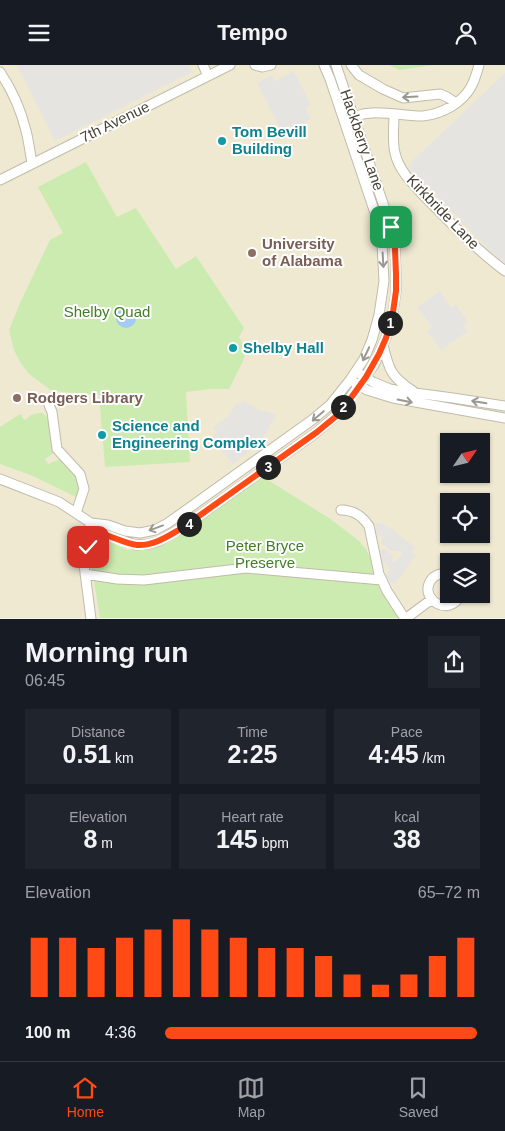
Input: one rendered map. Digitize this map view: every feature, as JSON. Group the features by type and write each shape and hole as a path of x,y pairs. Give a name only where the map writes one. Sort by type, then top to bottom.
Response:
{"street":[{"path":"202,65 208,75"},
{"name":"7th Avenue","path":"0,180 230,65"},
{"path":"255,65 262,67 271,65"},
{"name":"Hackberry Lane","path":"91,523 140,533 168,523 312,420 330,405 364,359 379,315 384,281 382,244 375,213 324,65"},
{"name":"Hackberry Lane","path":"1,483 59,502 91,523 100,533 136,545 149,544 159,541 182,528 317,432 340,413 374,365 383,345 393,312 396,274 395,249 391,227 336,65"},
{"path":"350,65 358,75 403,98 440,94 456,103"},
{"path":"346,129 354,117 366,113 423,116 441,111 464,97 472,86 479,65"},
{"path":"0,73 10,89 22,116 30,146 32,163"},
{"name":"Kirkbride Lane","path":"394,115 394,153 409,179 457,230 505,271"},
{"path":"383,345 388,365 394,377 416,393"},
{"path":"356,371 390,389 505,406"},
{"path":"350,380 376,393 403,401 505,418"},
{"path":"49,405 52,412 57,449 80,474 84,489 76,513"},
{"path":"342,510 349,510 357,514 369,526 382,580 405,618 432,599"},
{"path":"91,523 82,549 91,619"},
{"path":"83,556 88,547 106,535"},
{"path":"85,574 117,579 144,580 246,569 382,580"},
{"path":"440,574 432,578 429,583 429,594 440,605 454,603"}],"shaded area":[{"name":"University of Alabama","path":"0,65 505,65 505,618 0,618"},
{"path":"17,65 188,65 192,72 55,141"},
{"path":"294,71 311,105 305,108 311,119 283,134 257,83 272,75 275,81"},
{"path":"505,73 505,265 407,166"},
{"path":"440,291 451,307 456,305 468,322 463,325 468,331 441,350 427,331 432,327 417,307"},
{"path":"242,401 262,411 276,415 256,446 233,464 211,438 217,432 213,428 228,416 236,403 241,404"},
{"path":"375,522 386,525 415,547 412,552 416,555 395,584 390,583 385,575 388,574 390,569 385,563 381,563 378,551 383,548 394,556 393,562 402,553 401,551 392,551 382,544 381,541 384,538 381,535 377,537 374,528 377,528"}],"green space":[{"path":"389,65 434,65 399,70"},
{"name":"Shelby Quad","path":"86,162 117,217 136,208 176,269 196,256 244,328 239,337 246,351 229,389 186,392 190,462 105,467 99,395 52,391 29,374 14,350 9,330 20,303 50,240 63,233 38,187"},
{"path":"42,413 49,419 55,452 45,459 48,464 60,459 77,474 81,484 78,497 33,476 0,464 0,427 20,414 25,420 31,415"},
{"name":"Peter Bryce Preserve","path":"263,477 329,518 358,540 366,549 373,564 379,585 401,618 100,618 89,552 101,542 111,543 128,550 153,548 170,542"}],"water":[{"path":"126,308 133,311 136,318 133,325 126,328 119,325 116,318 119,311"}],"place":[{"name":"Tom Bevill Building","path":"222,141"},
{"name":"University of Alabama","path":"252,253"},
{"name":"Shelby Hall","path":"233,348"},
{"name":"Rodgers Library","path":"17,398"},
{"name":"Science and Engineering Complex","path":"102,435"}],"route":[{"path":"88,547 106,535 136,545 159,541 182,528 317,432 340,413 374,365 386,338 396,291 395,249 391,227"}]}
